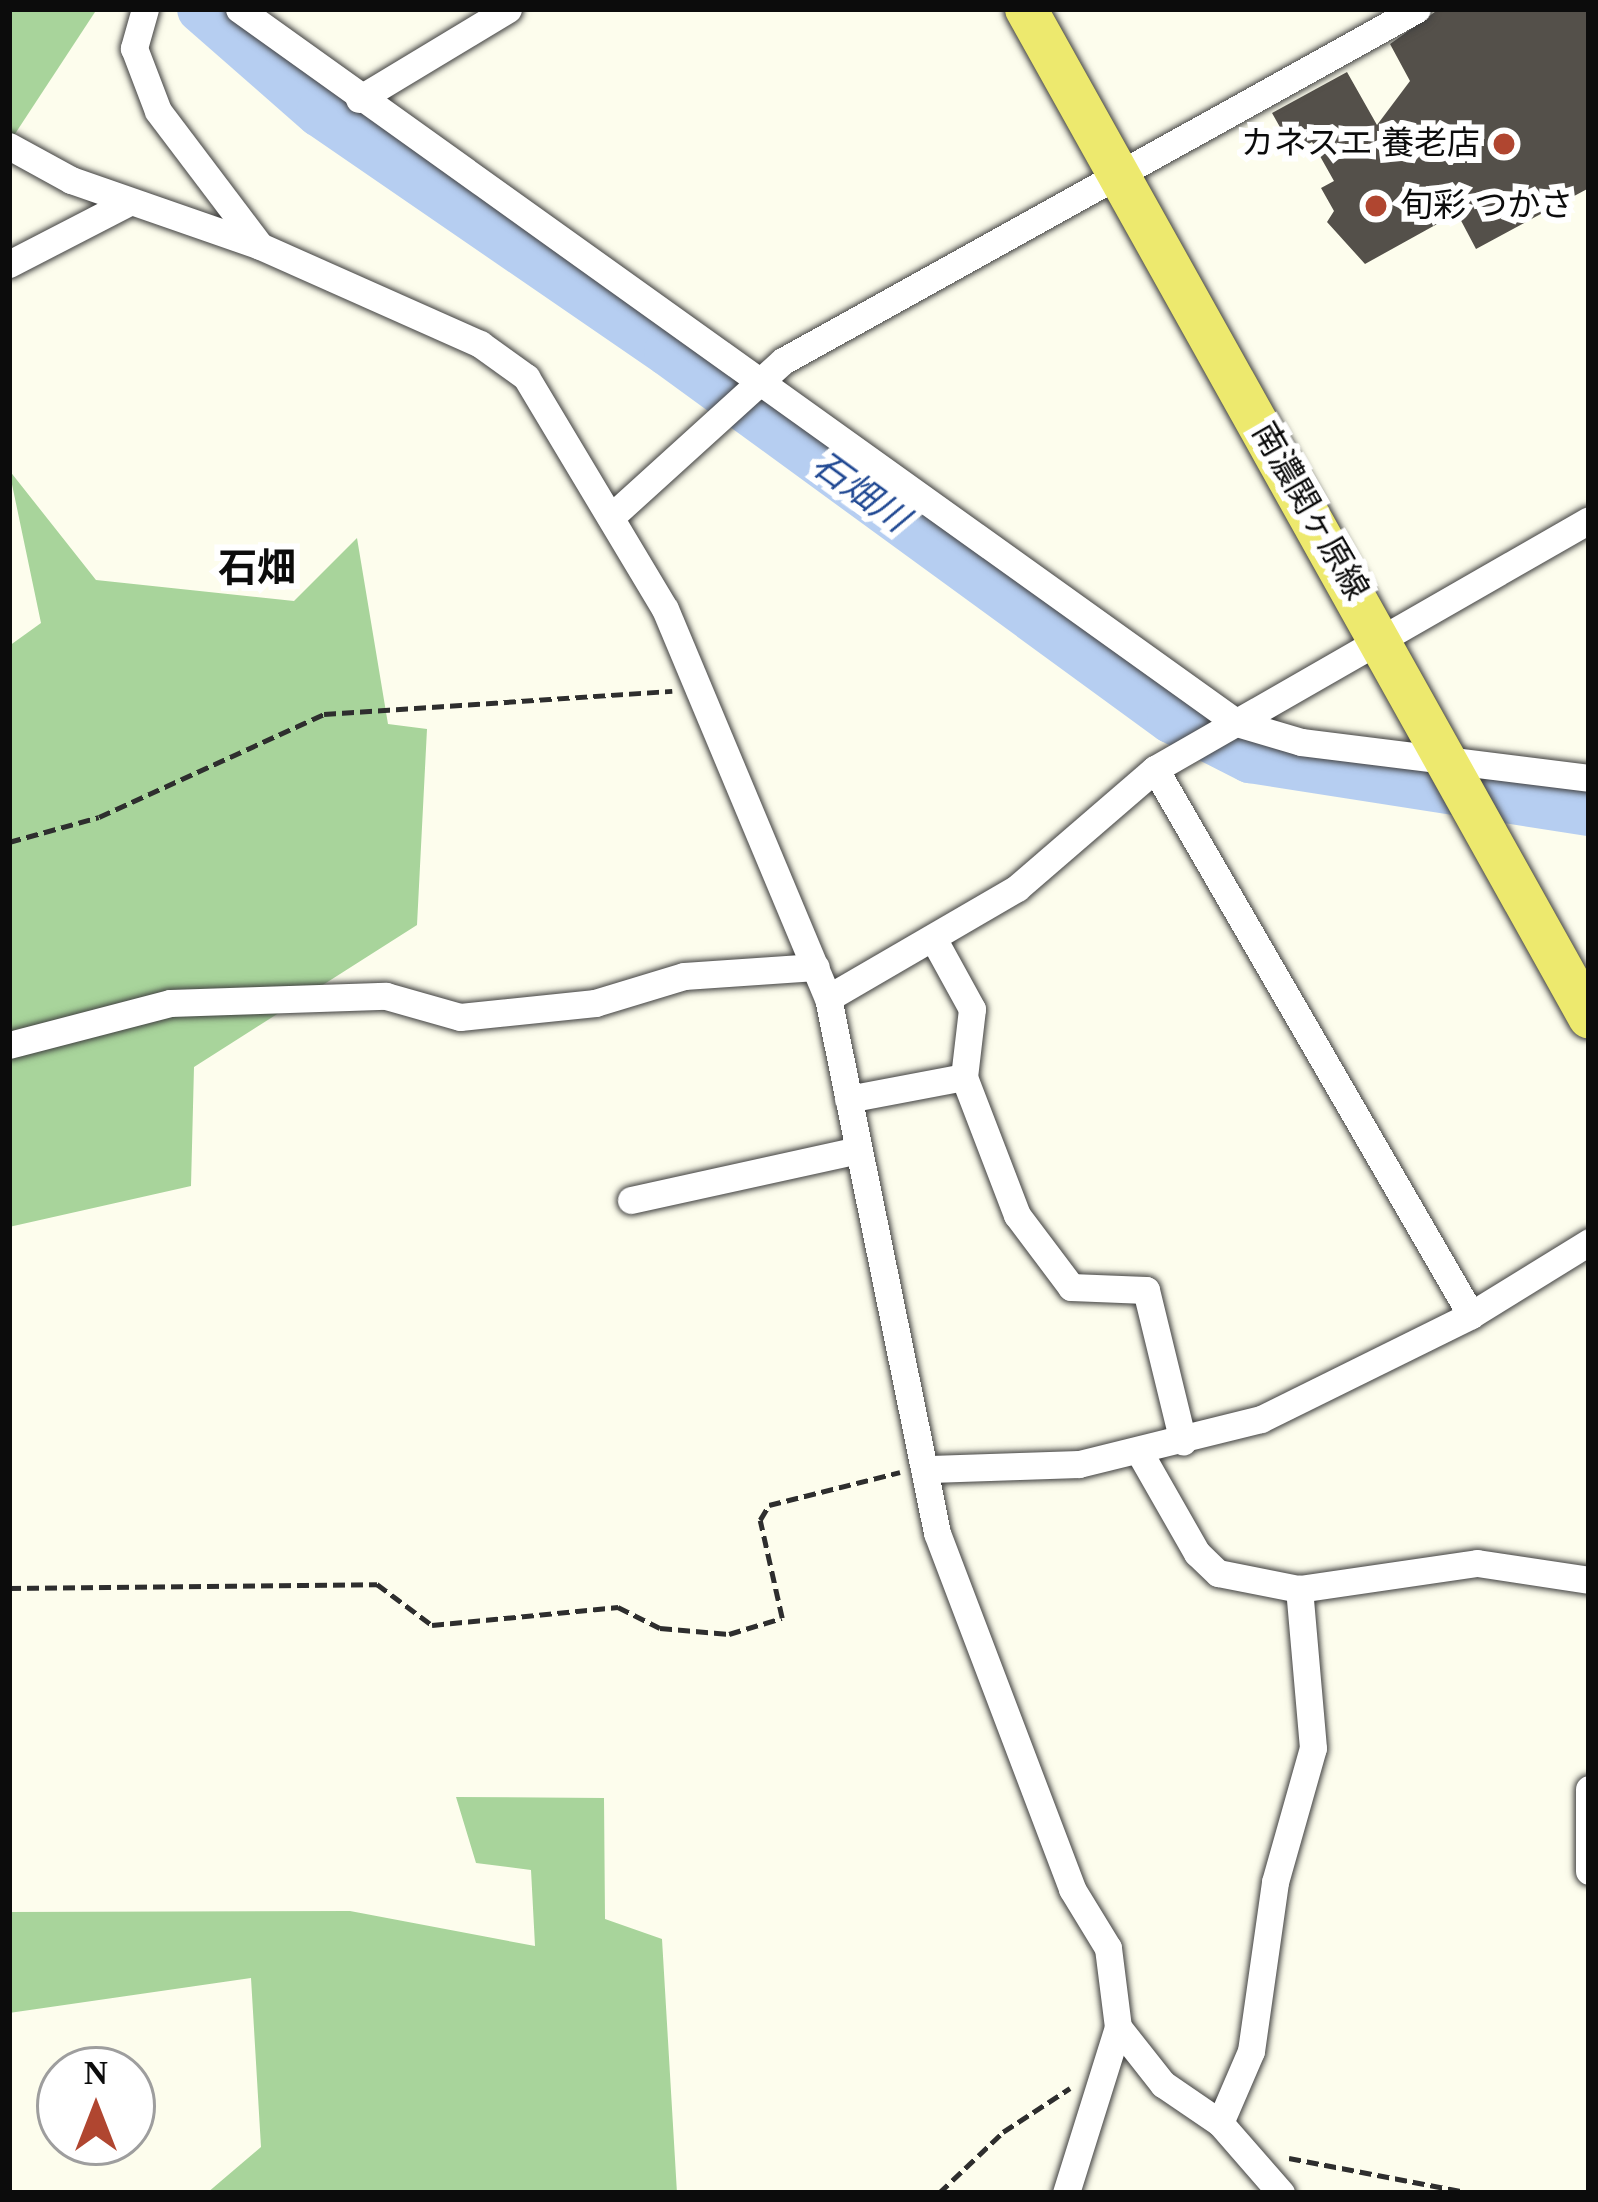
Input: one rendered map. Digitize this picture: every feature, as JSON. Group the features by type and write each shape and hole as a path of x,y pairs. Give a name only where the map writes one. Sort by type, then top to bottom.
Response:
{"main road":[{"name":"南濃関ヶ原線","path":"1026,9 1382,636 1474,813 1589,1017"}],"street":[{"path":"145,9 134,48 158,111 260,246"},
{"path":"239,9 750,387 1230,726 1301,742 1589,778"},
{"path":"359,99 508,9"},
{"path":"612,516 750,387 1417,9"},
{"path":"9,146 127,203 260,246 480,344 526,377 612,516 703,688 828,998 930,1467 937,1533 988,1683 1072,1888 1108,1948 1118,2027 1066,2193"},
{"path":"9,264 127,203"},
{"path":"828,998 1017,887 1155,769 1589,520"},
{"path":"1155,769 1471,1315"},
{"path":"933,938 972,1009 964,1077 1017,1215 1071,1288 1146,1290 1183,1442"},
{"path":"9,1045 170,1003 366,994 460,1017 595,1003 684,976 816,967"},
{"path":"848,1099 964,1077"},
{"path":"632,1200 859,1150"},
{"path":"930,1467 1141,1454 1183,1442 1324,1392 1471,1315 1589,1242"},
{"path":"1141,1454 1197,1553 1218,1573 1299,1589 1477,1563 1589,1580"},
{"path":"1220,2123 1251,2051 1275,1882 1313,1748 1299,1589"},
{"path":"1589,1789 1589,1871"},
{"path":"1118,2027 1162,2084 1220,2123 1281,2193"}],"path":[{"path":"9,842 99,817 324,714 703,688"},
{"path":"9,1588 377,1584 432,1625 618,1606 661,1628 729,1634 782,1618 760,1520 769,1505 930,1467"},
{"path":"939,2193 1003,2132 1103,2069"},
{"path":"1255,2163 1274,2156 1357,2166 1470,2193"}],"green space":[{"path":"9,9 97,9 9,143"},
{"path":"9,470 96,580 294,601 357,538 388,724 427,729 417,925 194,1067 191,1186 9,1227 9,646 41,623"},
{"path":"456,1797 604,1798 605,1919 662,1939 677,2193 207,2193 261,2147 251,1978 9,2013 9,1912 350,1911 535,1946 531,1870 476,1863"}],"building":[{"name":"カネスエ 養老店","path":"1439,9 1589,9 1589,188 1476,249 1457,213 1365,264 1327,222 1334,211 1321,188 1334,181 1312,142 1294,152 1272,113 1347,72 1377,125 1410,81 1390,44"}],"waterway":[{"name":"石畑川","path":"201,9 320,113 668,352 1171,719 1250,759 1589,812"}],"place":[{"name":"カネスエ 養老店","path":"1504,144"},
{"name":"旬彩 つかさ","path":"1376,206"}],"district":[{"name":"石畑","path":"257,568"}]}
